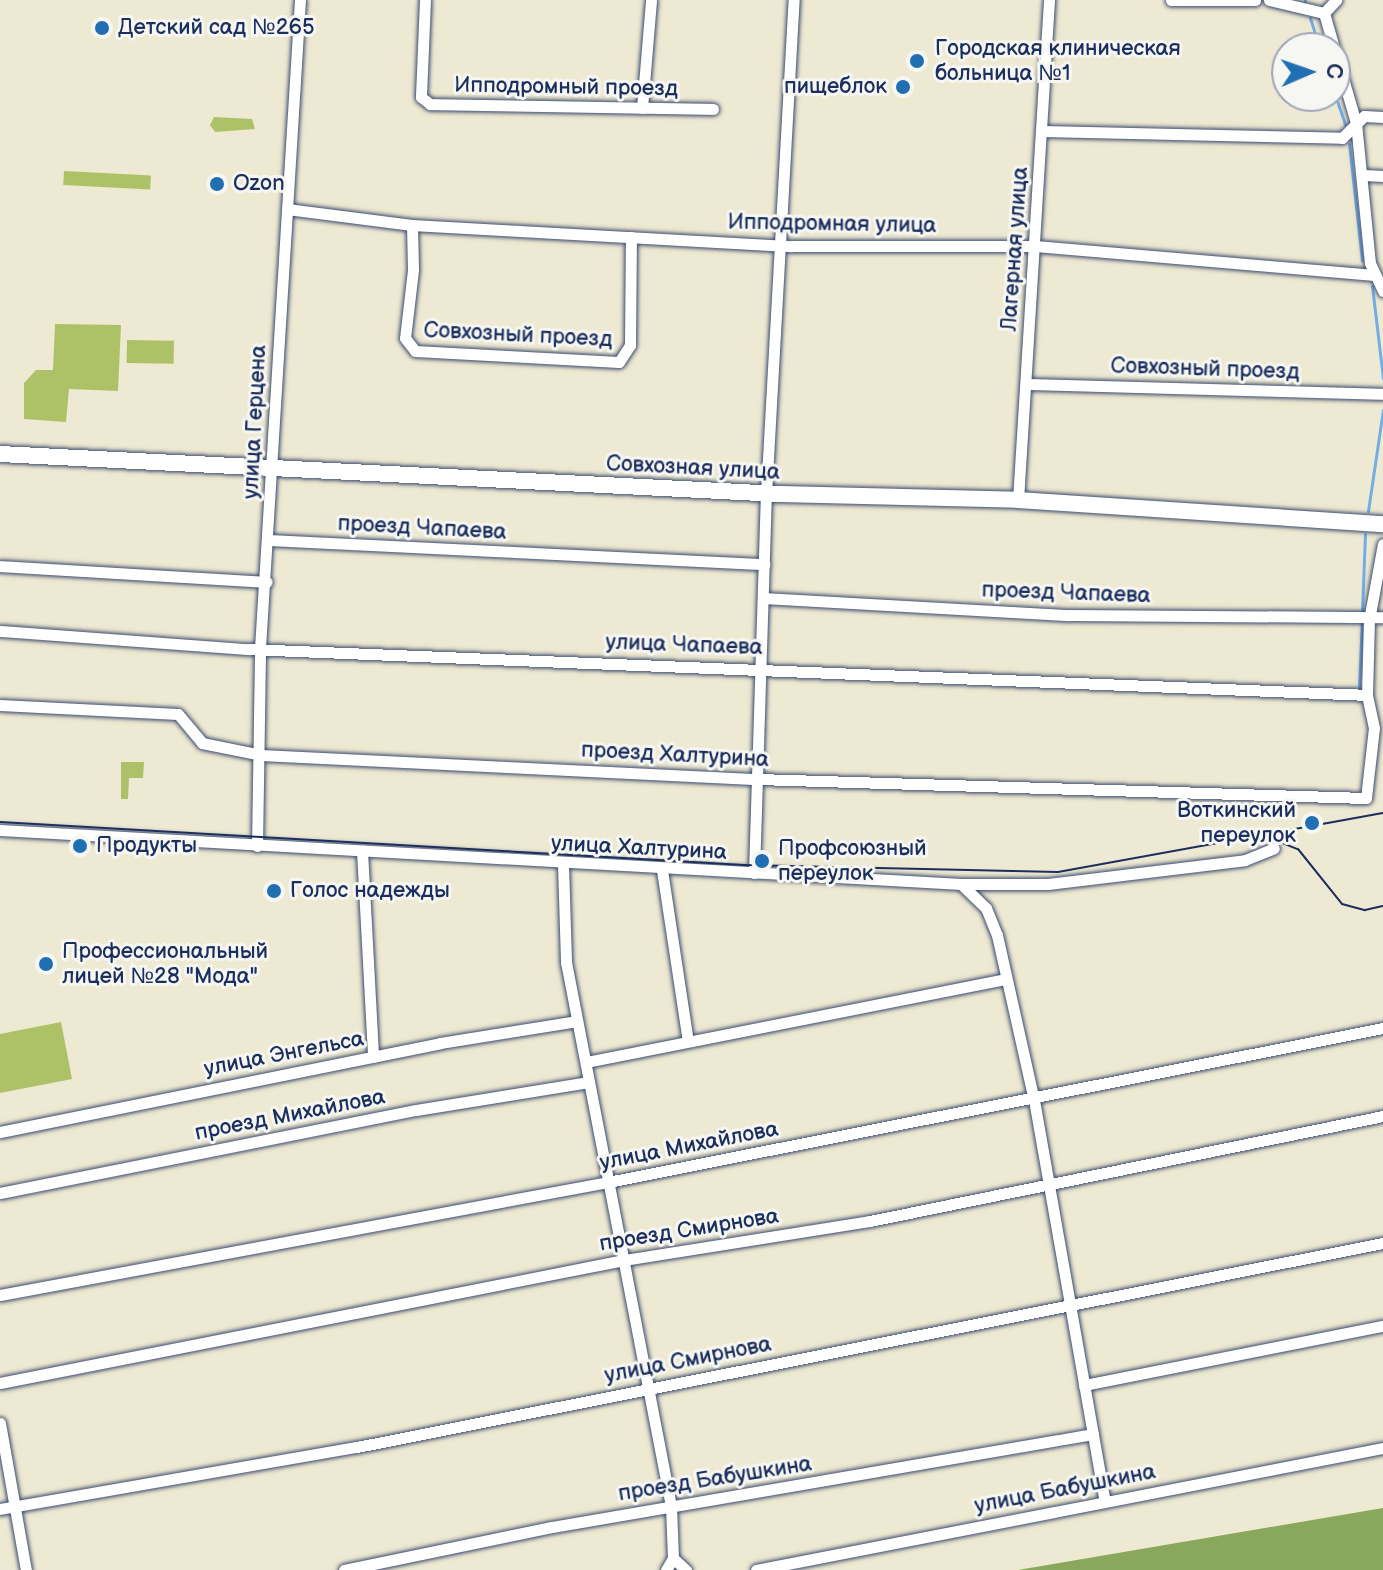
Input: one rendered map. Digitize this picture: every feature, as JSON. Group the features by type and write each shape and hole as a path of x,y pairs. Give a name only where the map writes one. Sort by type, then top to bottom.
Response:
{"street":[{"name":"улица Герцена","path":"257,846 254,821 261,755 260,648 267,582 300,0"},
{"name":"Ипподромный проезд","path":"425,0 421,97 430,104 713,109"},
{"path":"642,108 651,0"},
{"path":"754,873 766,494 794,0"},
{"name":"Лагерная улица","path":"1018,500 1049,0"},
{"path":"1171,0 1255,0"},
{"path":"1269,0 1324,13"},
{"path":"1324,13 1336,0"},
{"path":"1324,13 1330,32"},
{"path":"1351,105 1364,175 1364,220 1375,275 1383,291"},
{"path":"1042,131 1342,138 1364,116 1383,117"},
{"path":"1364,175 1383,176"},
{"name":"Ипподромная улица","path":"287,209 412,225 779,246 1035,246 1375,275"},
{"name":"Совхозный проезд","path":"412,225 413,282 405,338 415,351 619,362 630,353 631,237"},
{"name":"Совхозный проезд","path":"1026,384 1383,394"},
{"name":"Совхозная улица","path":"0,454 766,494 1018,500 1383,524"},
{"name":"проезд Чапаева","path":"269,540 764,564"},
{"path":"1378,728 1367,695 1369,620 1383,544"},
{"path":"0,566 267,582"},
{"name":"проезд Чапаева","path":"763,598 1070,615 1369,620"},
{"path":"1369,620 1383,617"},
{"name":"улица Чапаева","path":"0,631 260,648 1367,695"},
{"name":"проезд Халтурина","path":"0,705 178,714 202,743 261,755 757,779 1366,798 1378,728"},
{"name":"улица Халтурина","path":"0,830 563,865 961,884 1048,884 1245,860 1274,848"},
{"path":"362,851 373,1057"},
{"path":"563,865 566,962 671,1506 673,1558 666,1570"},
{"path":"662,870 688,1041"},
{"path":"961,884 986,908 1006,979 1034,1100 1105,1501"},
{"path":"586,1062 1006,979"},
{"name":"улица Энгельса","path":"0,1132 373,1057 577,1021"},
{"name":"улица Михайлова","path":"0,1295 1034,1100 1383,1028"},
{"name":"проезд Михайлова","path":"0,1193 416,1110 589,1082"},
{"name":"проезд Смирнова","path":"0,1383 624,1260 870,1221 1048,1181 1383,1116"},
{"name":"улица Смирнова","path":"0,1509 357,1447 1383,1243"},
{"path":"1084,1385 1383,1326"},
{"path":"0,1423 26,1570"},
{"name":"проезд Бабушкина","path":"344,1570 671,1506 1093,1434"},
{"name":"улица Бабушкина","path":"756,1570 776,1569 1383,1448"},
{"path":"673,1558 686,1570"}],"green space":[{"path":"214,117 252,119 255,129 215,132 210,125"},
{"path":"64,171 151,176 150,190 63,185"},
{"path":"55,324 121,325 118,391 69,389 66,422 24,419 24,383 36,370 53,370"},
{"path":"127,340 174,341 174,364 127,363"},
{"path":"121,762 144,762 143,778 129,778 128,799 121,799"},
{"path":"61,1022 72,1079 0,1093 0,1034"},
{"path":"1383,1508 1383,1570 1018,1570"}],"waterway":[{"path":"1310,18 1315,32"},
{"path":"1341,112 1345,124"},
{"path":"1349,144 1362,260"},
{"path":"1372,286 1383,378"},
{"path":"1368,511 1383,410"},
{"path":"1362,612 1365,534"},
{"path":"1359,687 1362,619"}],"tram line":[{"path":"0,822 744,865 1058,872 1383,813"},
{"path":"1265,836 1298,849 1342,904 1365,910 1383,906"}],"place":[{"name":"Детский сад №265","path":"102,28"},
{"name":"Городская клиническая больница №1","path":"917,61"},
{"name":"пищеблок","path":"903,87"},
{"name":"Ozon","path":"217,184"},
{"name":"Воткинский переулок","path":"1312,823"},
{"name":"Продукты","path":"80,846"},
{"name":"Профсоюзный переулок","path":"762,861"},
{"name":"Голос надежды","path":"274,891"},
{"name":"Профессиональный лицей №28 \"Мода\"","path":"46,964"}]}
